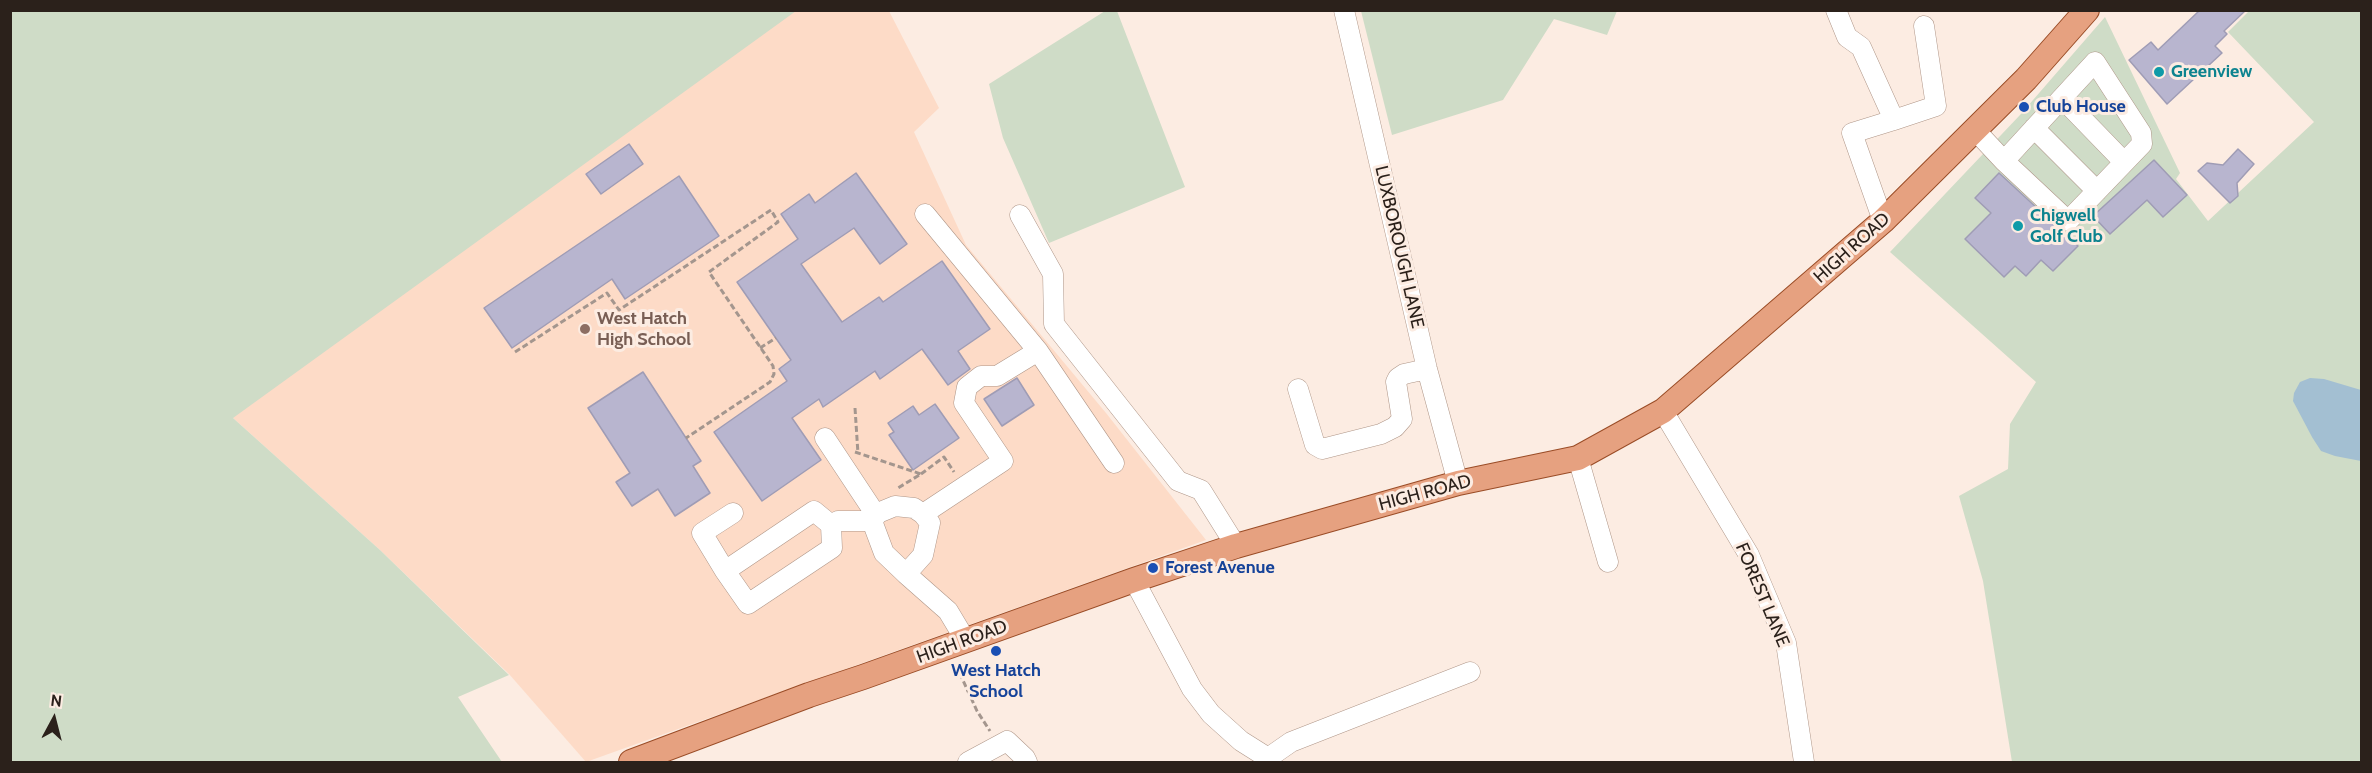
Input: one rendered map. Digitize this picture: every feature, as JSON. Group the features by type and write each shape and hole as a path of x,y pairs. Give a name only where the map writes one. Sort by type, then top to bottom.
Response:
{"main road":[{"name":"HIGH ROAD","path":"632,762 809,694 1236,546 1458,483 1578,458 1663,411 1882,221 2026,80 2087,10"}],"street":[{"name":"LUXBOROUGH LANE","path":"1344,10 1427,369 1458,483"},
{"path":"1836,10 1846,37 1861,47 1894,120"},
{"path":"1882,221 1852,134 1936,106 1924,26"},
{"path":"1975,130 2004,161 2068,221 2142,144 2141,134 2095,62 2004,161"},
{"path":"2062,98 2124,162"},
{"path":"2034,128 2097,191"},
{"path":"925,214 1038,351 1114,463"},
{"path":"1020,215 1053,274 1054,324 1178,481 1201,490 1236,546"},
{"path":"923,514 1002,461 964,403 967,387 981,376 998,376 1038,351"},
{"path":"1298,389 1315,445 1322,449 1381,434 1395,428 1402,419 1396,382 1398,378 1404,374 1427,369"},
{"name":"FOREST LANE","path":"1663,411 1749,555 1786,644 1804,762"},
{"path":"826,440 873,514 874,531 884,552 948,611 957,644"},
{"path":"1578,458 1608,562"},
{"path":"831,525 838,520 873,514 885,508 895,506 914,508 930,523 929,535 923,555 906,574"},
{"path":"725,571 814,511 831,525 832,548 748,604 725,571 702,533 733,513"},
{"path":"1134,580 1192,689 1211,714 1241,741 1269,760 1291,742 1470,672"},
{"path":"968,762 1007,741 1027,762"}],"path":[{"path":"515,352 607,293 619,310 771,210 778,222 709,272 773,366 774,374 770,382 686,438"},
{"path":"760,348 776,338"},
{"path":"826,440 921,474"},
{"path":"873,514 944,457 963,487"},
{"path":"957,644 988,730 1007,741"}],"shaded area":[{"name":"West Hatch High School","path":"171,11 889,11 939,108 914,132 966,245 1106,413 1206,540 586,762 509,674 380,550 233,418"}],"green space":[{"path":"1361,10 1617,11 1607,35 1554,19 1503,100 1392,135"},
{"path":"10,11 796,11 233,418 380,550 509,675 458,697 502,762 11,762"},
{"path":"1105,11 1117,11 1185,187 1049,243 1003,138 989,84"},
{"name":"Chigwell Golf Club","path":"2249,11 2361,11 2361,762 2012,762 1983,581 1959,496 2008,469 2010,424 2036,382 1890,252 2020,115 2105,17 2180,173 2176,179 2208,221 2314,122 2228,32"}],"water":[{"path":"2310,378 2324,379 2361,390 2361,461 2321,451 2312,437 2293,401 2294,393 2300,382"}],"building":[{"path":"2200,10 2246,10 2224,31 2227,34 2215,46 2222,53 2167,104 2129,60 2151,42 2158,50"},
{"path":"629,144 643,164 601,194 586,174"},
{"path":"2238,149 2254,164 2237,183 2238,196 2230,203 2198,171 2207,163 2223,165"},
{"path":"2154,160 2187,195 2163,217 2147,200 2110,234 2093,216"},
{"path":"856,173 907,244 880,264 854,228 801,264 842,322 879,297 883,302 942,261 990,329 958,351 970,369 948,385 922,349 880,379 875,371 823,407 819,399 792,418 821,460 762,501 714,432 787,381 779,369 791,360 737,282 798,239 781,214 809,194 815,203"},
{"name":"Chigwell Golf Club","path":"1999,173 2078,246 2053,271 2041,260 2026,276 2015,266 2004,277 1965,239 1991,213 1975,198"},
{"path":"679,176 719,236 625,299 612,279 512,348 484,308"},
{"path":"643,372 701,461 693,466 710,493 675,516 658,489 632,506 616,482 630,473 588,408"},
{"path":"1017,378 1034,405 1002,426 984,399"},
{"path":"935,404 959,438 913,470 889,435 894,432 888,423 913,406 919,415"}],"place":[{"name":"Greenview","path":"2159,72"},
{"name":"Club House","path":"2024,107"},
{"name":"Chigwell Golf Club","path":"2018,226"},
{"name":"West Hatch High School","path":"585,329"},
{"name":"Forest Avenue","path":"1153,568"},
{"name":"West Hatch School","path":"996,651"}]}
